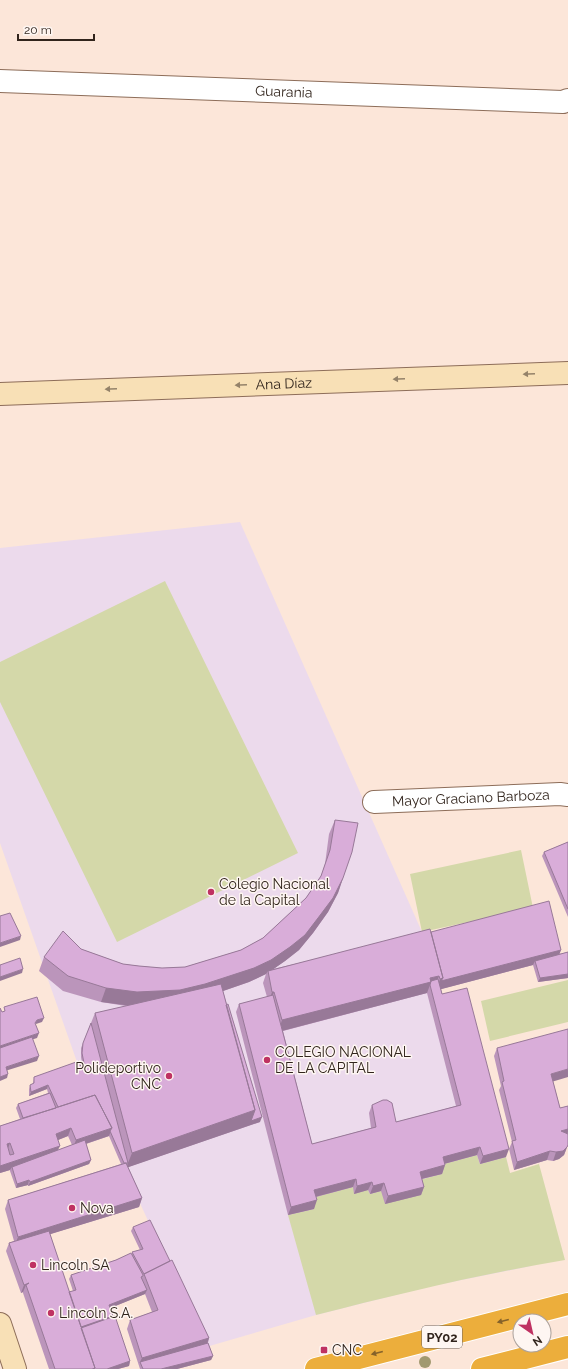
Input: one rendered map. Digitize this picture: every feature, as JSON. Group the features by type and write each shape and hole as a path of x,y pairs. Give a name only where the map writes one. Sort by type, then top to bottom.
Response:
{"highway":[{"name":"PY02","path":"316,1369 568,1304"},
{"path":"482,1369 568,1347"}],"main road":[{"name":"Ana Díaz","path":"0,394 568,373"},
{"path":"0,1324 15,1369"}],"street":[{"name":"Guarania","path":"0,81 547,101 568,100"},
{"name":"Mayor Graciano Barboza","path":"374,802 568,794"}],"shaded area":[{"name":"Colegio Nacional de la Capital","path":"240,522 426,941 439,1002 506,1157 531,1266 427,1287 316,1315 206,1347 83,1079 0,843 0,548"}],"green space":[{"path":"165,581 298,853 117,942 0,702 0,662"},
{"path":"521,850 533,908 422,932 410,874"},
{"path":"568,980 568,1022 490,1041 481,1001"},
{"path":"477,1155 480,1164 506,1157 510,1173 539,1164 565,1260 440,1285 316,1315 288,1215 314,1209 311,1198 353,1187 368,1190 370,1194 441,1174 440,1165"}],"building":[{"path":"335,820 358,823 352,852 343,878 333,898 305,935 271,960 254,968 205,984 180,990 137,992 106,988 68,976 44,957 63,931 81,949 123,964 139,966 162,968 185,967 241,950 263,938 306,898 321,876 330,850"},
{"path":"568,842 568,909 544,852"},
{"path":"549,901 561,950 441,981 443,978 431,932"},
{"path":"10,913 21,936 0,943 0,916"},
{"name":"COLEGIO NACIONAL DE LA CAPITAL","path":"430,929 443,978 440,979 439,976 430,978 431,982 282,1020 274,992 272,992 268,971"},
{"path":"568,952 568,974 540,978 535,961"},
{"path":"20,958 23,969 0,977 0,965"},
{"name":"COLEGIO NACIONAL DE LA CAPITAL","path":"438,979 442,994 467,988 509,1149 483,1156 480,1147 443,1157 445,1165 420,1172 424,1187 388,1196 384,1183 373,1186 372,1182 357,1186 356,1179 314,1190 317,1200 291,1207 239,1004 273,995 312,1144 376,1127 372,1105 383,1100 387,1100 392,1103 396,1122 461,1105 430,985 431,981"},
{"name":"Polideportivo CNC","path":"221,984 255,1110 132,1153 95,1013"},
{"path":"37,997 44,1018 37,1020 35,1023 39,1033 0,1046 0,1008 2,1012 5,1011 4,1007"},
{"path":"228,1004 262,1117 251,1121 255,1110 226,1005"},
{"path":"91,1023 128,1163 124,1163 110,1131 112,1128 95,1095 58,1107 48,1085 31,1092 30,1085 34,1083 34,1077 79,1061 82,1070 85,1068 82,1053 83,1043"},
{"path":"568,1029 568,1069 551,1074 560,1108 568,1106 568,1129 561,1131 568,1134 568,1145 563,1151 550,1151 517,1162 512,1141 516,1140 502,1082 504,1081 497,1048"},
{"path":"32,1037 39,1056 6,1067 8,1074 0,1077 0,1048"},
{"path":"50,1093 56,1108 23,1118 18,1104"},
{"path":"95,1095 112,1128 76,1140 71,1128 56,1134 60,1146 0,1166 0,1126","holes":["10,1143 14,1154 10,1155 7,1144"]},
{"path":"85,1140 91,1160 30,1182 29,1180 17,1184 12,1167"},
{"name":"Nova","path":"126,1163 142,1198 18,1237 8,1200"},
{"path":"150,1220 170,1261 144,1274 132,1252 143,1249 133,1227"},
{"path":"49,1231 95,1368 92,1369 55,1369 26,1285 29,1283 24,1285 9,1243"},
{"path":"131,1253 143,1275 141,1277 147,1290 109,1305 113,1316 81,1327 69,1292 76,1290 71,1275 116,1260"},
{"path":"172,1260 209,1338 142,1358 130,1320 158,1310 144,1274"},
{"path":"115,1316 130,1361 107,1369 94,1369 95,1368 81,1328"},
{"path":"208,1343 213,1356 161,1369 143,1369 140,1362"}],"place":[{"name":"Colegio Nacional de la Capital","path":"211,892"},
{"name":"COLEGIO NACIONAL DE LA CAPITAL","path":"267,1060"},
{"name":"Polideportivo CNC","path":"169,1076"},
{"name":"Nova","path":"72,1208"},
{"name":"Lincoln SA","path":"33,1265"},
{"name":"Lincoln S.A.","path":"51,1313"},
{"name":"CNC","path":"324,1350"}]}
